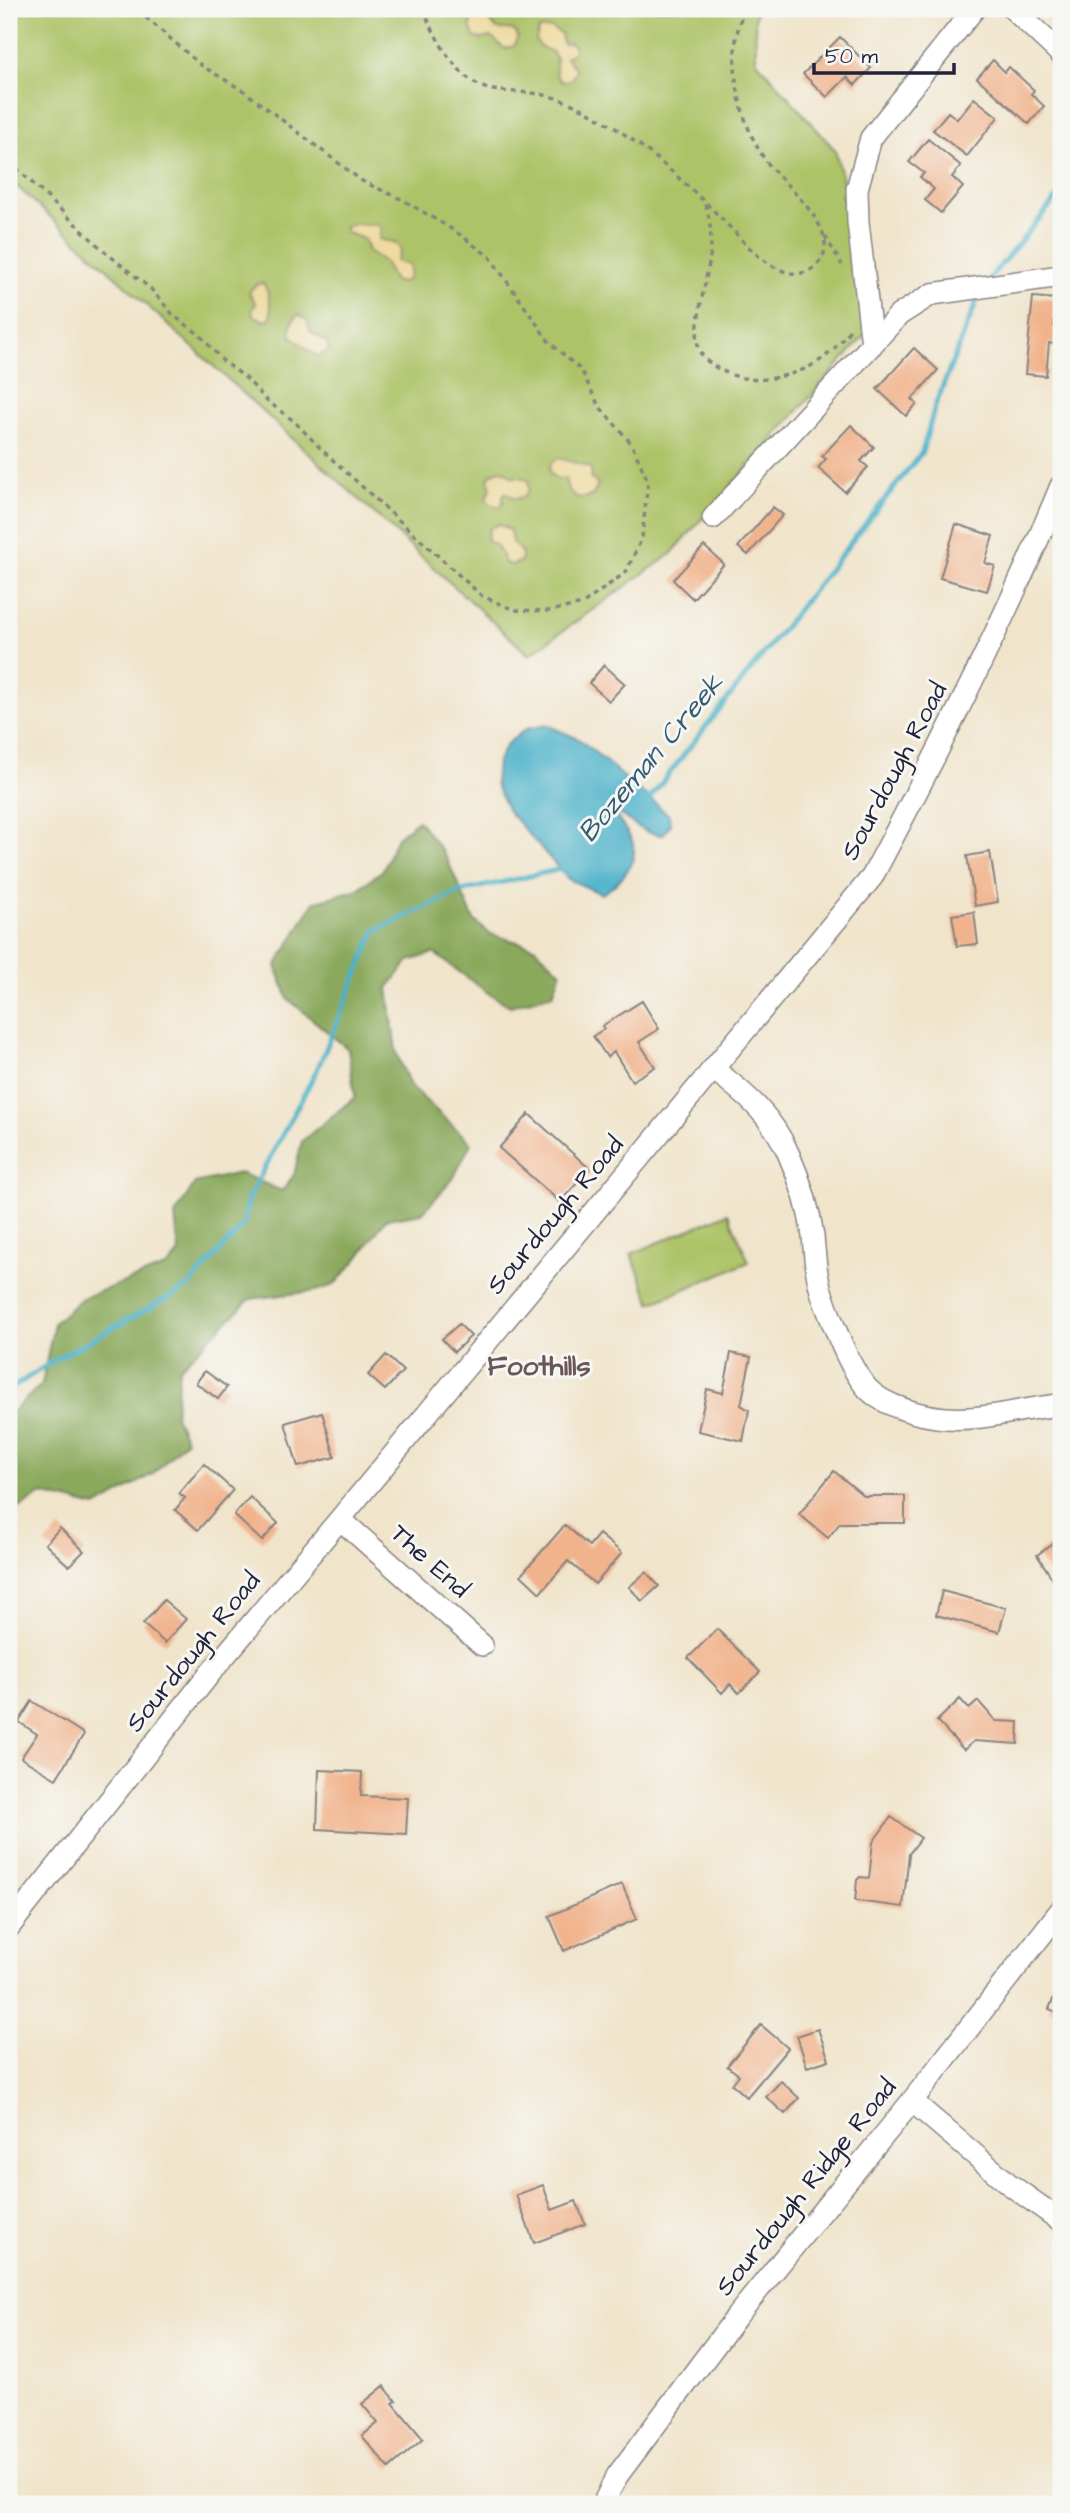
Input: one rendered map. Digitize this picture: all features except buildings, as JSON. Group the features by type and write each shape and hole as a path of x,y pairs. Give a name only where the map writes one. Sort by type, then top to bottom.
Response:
{"street":[{"path":"872,345 858,222 857,189 872,138 974,9"},
{"path":"1013,9 1061,54"},
{"path":"713,519 899,315 932,294 1061,276"},
{"name":"Sourdough Road","path":"9,1927 254,1620 341,1519 872,877 966,694 1030,560 1061,486"},
{"path":"713,1069 746,1094 767,1117 789,1153 803,1192 817,1275 830,1315 846,1356 868,1390 902,1410 946,1418 988,1418 1030,1408 1061,1405"},
{"name":"The End","path":"341,1519 482,1645"},
{"name":"Sourdough Ridge Road","path":"603,2504 617,2476 683,2385 912,2101 1061,1910"},
{"path":"912,2101 1009,2184 1061,2221"}],"path":[{"path":"9,162 104,251 151,289 174,316 199,334 222,360 247,379 267,401 294,421 322,450 482,596 514,610 549,611 583,604 626,572 642,538 648,481 631,443 599,405 581,370 550,343 490,257 455,231 403,200 362,181 244,91 202,66 136,9"},
{"path":"423,9 439,43 472,81 493,90 541,93 576,106 648,152 768,263 788,273 805,273 822,258 825,243 823,233"},
{"path":"744,9 739,20 734,58 747,121 766,160 803,202 844,268"},
{"path":"705,202 709,215 710,254 696,330 701,352 707,361 737,377 760,380 787,376 821,362 850,329 851,319"}],"green space":[{"path":"9,9 759,9 755,15 756,60 835,150 880,318 671,554 529,655 9,179"},
{"path":"418,820 445,855 474,920 490,934 534,947 561,972 553,994 510,1006 434,953 409,961 388,988 396,1052 410,1086 471,1143 453,1179 422,1213 386,1219 358,1258 334,1285 315,1291 250,1299 179,1368 175,1416 186,1440 153,1474 96,1507 42,1494 9,1511 9,1415 42,1384 54,1323 82,1298 168,1266 179,1253 175,1215 195,1183 240,1173 282,1191 294,1175 302,1141 355,1097 348,1049 288,999 276,966 314,902 358,889 383,870 397,837"},
{"path":"728,1213 749,1262 651,1303 631,1254"}],"sand":[{"path":"476,17 487,18 497,29 514,31 518,37 514,46 505,49 491,37 474,37 470,26"},
{"path":"551,28 561,34 563,44 570,43 574,46 574,52 566,58 576,69 568,82 561,81 556,75 553,52 540,47 536,40 539,29"},
{"path":"354,224 378,225 381,229 379,239 396,243 401,250 396,261 409,265 406,280 401,283 394,281 384,262 368,251 364,239 345,232 345,227"},
{"path":"263,283 271,312 269,320 264,321 253,315 252,310 256,304 249,293 255,285"},
{"path":"298,314 307,320 311,332 328,343 329,350 319,356 315,355 292,337 291,325"},
{"path":"559,458 590,467 590,478 598,484 593,495 583,498 574,496 568,489 565,478 553,477 549,468"},
{"path":"499,470 512,477 528,480 529,489 525,496 516,499 506,493 500,507 489,504 486,498 491,488 488,479"},
{"path":"498,524 510,530 512,542 522,553 522,559 516,564 505,563 497,546 487,540 489,529"}],"water":[{"path":"547,725 579,739 669,815 670,825 663,835 641,829 612,810 629,835 634,852 625,873 602,894 568,879 508,811 495,784 497,762 507,744 526,729"}],"waterway":[{"name":"Bozeman Creek","path":"989,279 1061,193"},
{"name":"Bozeman Creek","path":"646,803 922,452 935,406 980,293"},
{"name":"Bozeman Creek","path":"9,1390 56,1359 188,1287 244,1224 248,1199 317,1070 375,931 458,892 566,868"}],"district":[{"name":"Foothills","path":"539,1366"}]}
